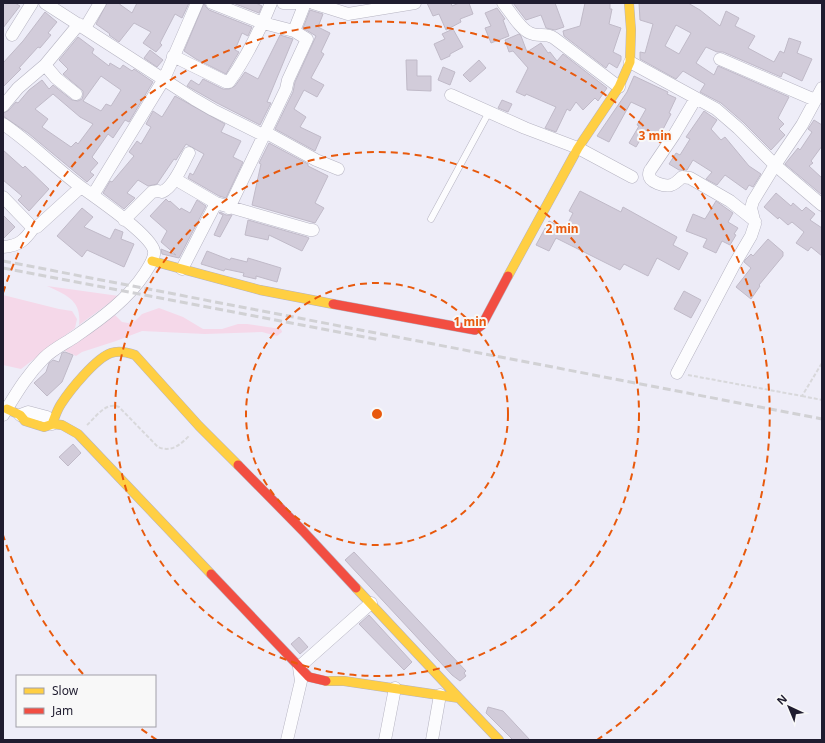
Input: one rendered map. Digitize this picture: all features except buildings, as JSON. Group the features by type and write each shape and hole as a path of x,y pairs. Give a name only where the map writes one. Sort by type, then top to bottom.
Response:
{"street":[{"path":"12,34 32,3"},
{"path":"45,3 213,110 264,133 316,160 338,168"},
{"path":"3,106 18,88 45,65 82,26 100,3"},
{"path":"93,195 164,79 197,3"},
{"path":"212,3 263,23 294,31 307,39 288,80 286,89 229,208"},
{"path":"173,56 228,82 239,67 263,23 271,3"},
{"path":"283,3 296,3"},
{"path":"294,31 305,3"},
{"path":"313,3 348,14 415,3"},
{"path":"502,3 527,32 533,34 546,34 554,38 618,87"},
{"path":"152,261 260,290 477,330 482,324 578,148 618,87 630,62 631,30 629,3"},
{"path":"720,59 815,100"},
{"path":"630,62 716,109 725,116 774,165 822,206"},
{"path":"45,65 56,78 76,94"},
{"path":"677,373 755,227 755,221 751,208 753,201 774,165 802,125 822,88"},
{"path":"452,95 525,128 578,148 632,177"},
{"path":"696,98 674,136 648,174 650,178 657,183 669,185 673,185 682,177 690,178 730,200 755,221"},
{"path":"3,124 22,136 81,187 124,220 145,238 154,249 152,261 136,287 98,321 45,357 20,386 5,412 20,414 28,412 47,417 52,424 69,428 78,434 309,677 315,680 344,681 459,698"},
{"path":"124,220 152,192 164,192 175,180 189,153"},
{"path":"175,180 216,203 229,208 313,230"},
{"path":"3,247 13,247 27,238 34,228 37,227 81,187"},
{"path":"3,198 30,226 34,228"},
{"path":"182,269 216,203"},
{"path":"52,424 60,405 98,360 107,354 116,352 125,351 134,355 199,426 303,531 499,740"},
{"path":"299,667 371,603"},
{"path":"287,740 301,681 299,667"},
{"path":"385,740 395,688"},
{"path":"432,740 440,695"}],"lane":[{"path":"431,219 490,112"}],"path":[{"path":"802,396 822,363"},
{"path":"677,373 822,400"},
{"path":"78,434 104,408 110,405 119,407 158,447 163,450 175,448 199,426"}],"shaded area":[{"path":"47,286 119,296 79,325 78,310 72,300"},
{"path":"3,295 72,311 77,319 75,328 21,369 3,365"},
{"path":"159,308 183,317 203,329 222,329 238,324 247,324 281,329 282,332 277,336 262,332 205,334 142,331 82,352 76,356 61,349 81,339 115,315 122,322 128,323 135,321 142,314"}],"railway":[{"path":"3,261 822,419"},
{"path":"3,268 380,340"}],"traffic: slow":[{"path":"508,276 578,148 619,87 630,62 631,30 629,3"},
{"path":"152,261 260,290 333,304"},
{"path":"52,424 58,409 65,398 98,361 111,353 126,352 135,355 199,426 238,465"},
{"path":"7,409 20,415 25,421 44,427 53,424 62,425 78,434 211,574"},
{"path":"356,588 459,698"},
{"path":"326,681 344,681 459,698 499,740"}],"traffic: jam":[{"path":"333,304 475,330 482,325 508,276"},
{"path":"238,465 303,531 356,588"},
{"path":"211,574 309,677 326,681"}]}
